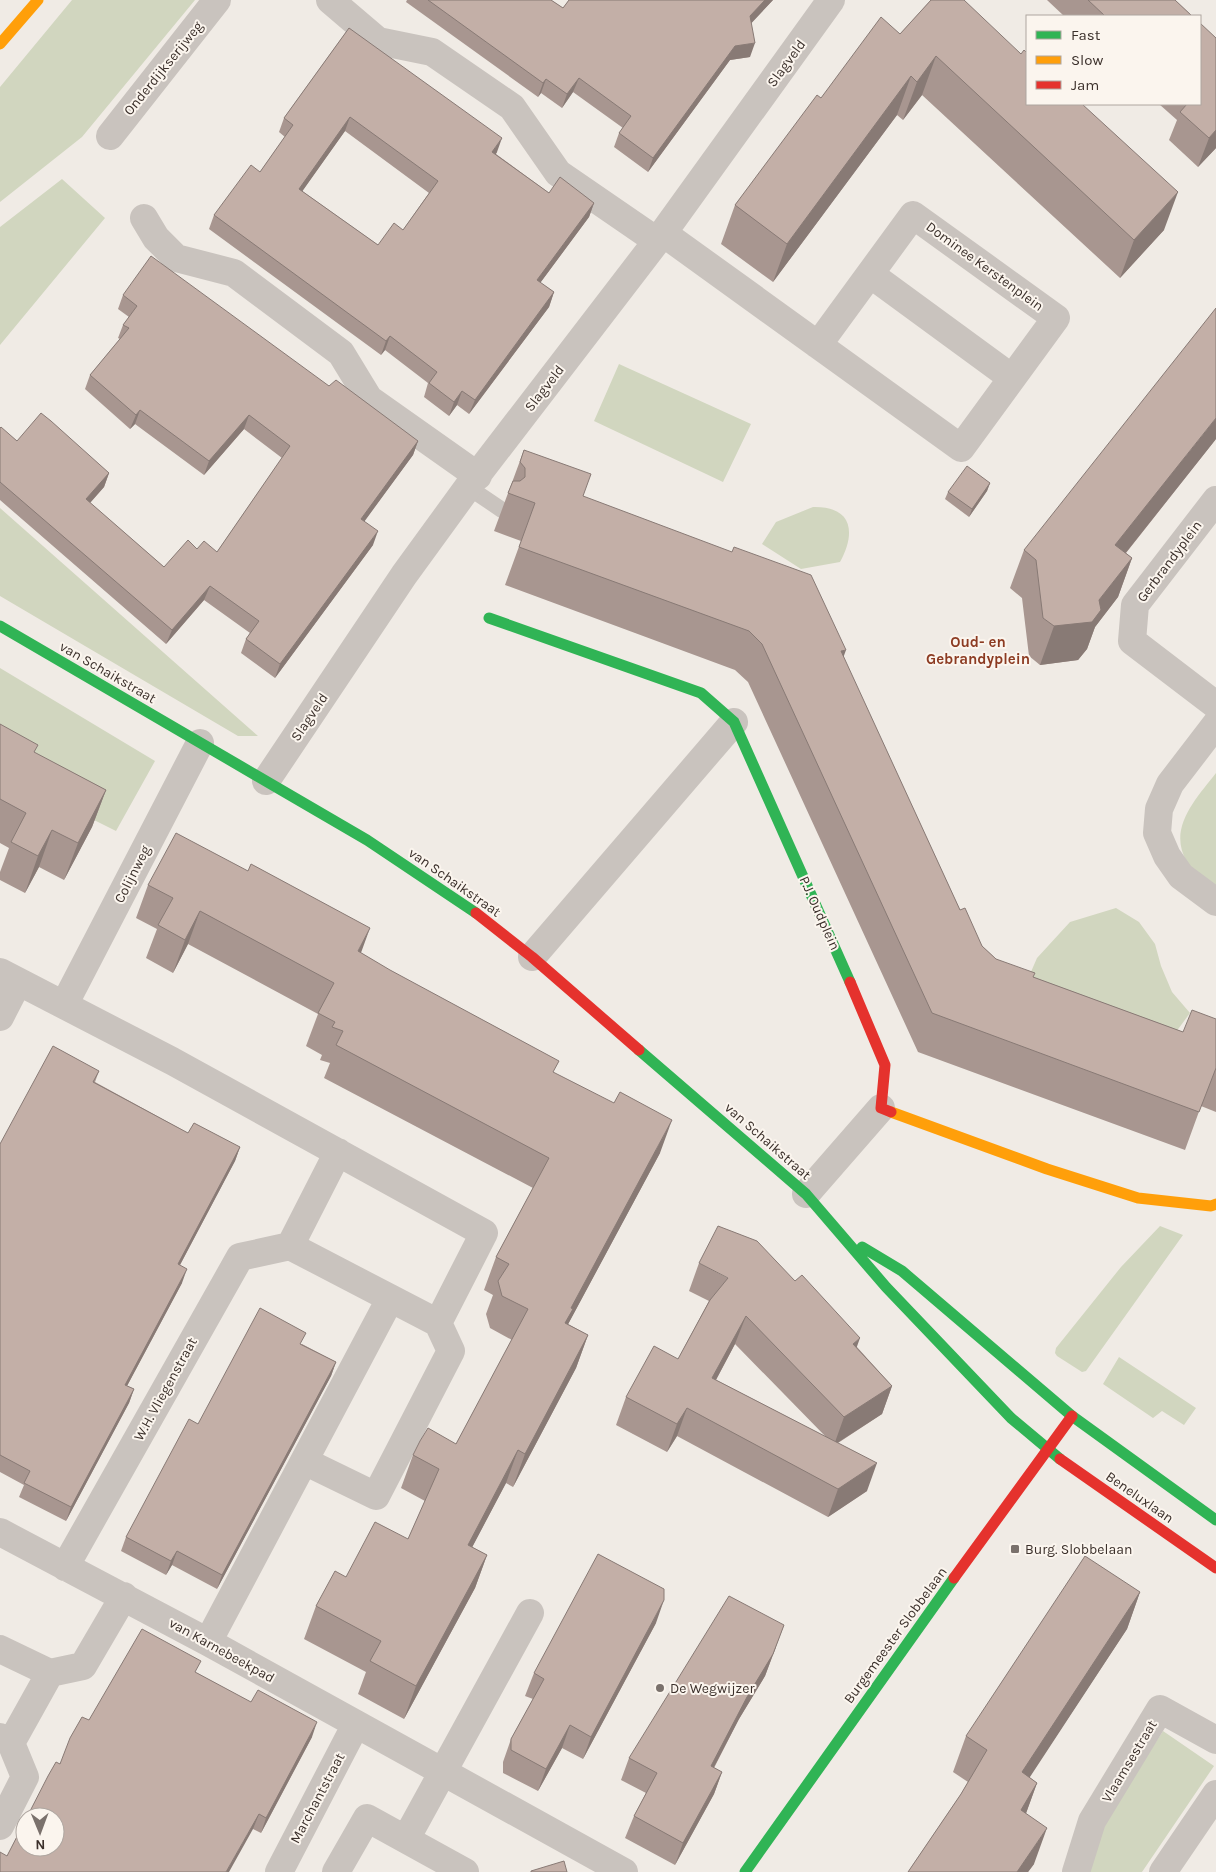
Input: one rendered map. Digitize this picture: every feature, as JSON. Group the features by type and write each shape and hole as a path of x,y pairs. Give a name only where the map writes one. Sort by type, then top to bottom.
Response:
{"main road":[{"path":"0,44 38,0"},
{"name":"P.J. Oudplein","path":"489,618 700,693 734,722 760,776 818,912 858,996 885,1065 881,1108"},
{"name":"van Schaikstraat","path":"0,626 367,840 467,906 532,957 806,1194 886,1287 1011,1418 1048,1450"},
{"path":"881,1108 1047,1169 1138,1198 1211,1206 1216,1204"},
{"name":"van Schaikstraat","path":"841,1234 902,1271 1072,1416"},
{"name":"Burgemeester Slobbelaan","path":"745,1872 852,1719 1072,1416"},
{"name":"Beneluxlaan","path":"1072,1416 1216,1520"},
{"name":"Beneluxlaan","path":"1048,1450 1216,1568"}],"street":[{"name":"Onderdijkserijweg","path":"110,136 217,0"},
{"name":"Dominee Kerstenplein","path":"330,0 378,41 432,52 512,107 558,173 660,237 818,345 961,448 1056,318 913,215 818,345"},
{"name":"Slagveld","path":"266,781 404,575 473,481 660,237 831,0"},
{"path":"144,218 156,238 176,258 234,273 341,353 369,399 473,481"},
{"path":"870,274 1012,378"},
{"name":"Gerbrandyplein","path":"1216,500 1135,605 1132,641 1216,705"},
{"path":"532,957 734,722"},
{"path":"1216,724 1170,784 1159,808 1156,833 1167,856 1181,876 1216,902"},
{"name":"Colijnweg","path":"64,1005 200,743"},
{"path":"0,1018 9,977 338,1152 484,1233 438,1323"},
{"path":"806,1194 881,1108"},
{"path":"304,1461 376,1496 451,1351 438,1323 290,1246 338,1152"},
{"name":"W.H. Vliegenstraat","path":"65,1566 240,1257 290,1246"},
{"path":"208,1642 390,1299"},
{"name":"van Karnebeekpad","path":"0,1532 124,1596 624,1872"},
{"path":"0,1649 50,1673 83,1666 124,1596"},
{"path":"406,1840 530,1613"},
{"path":"0,1826 25,1777 5,1744 50,1673"},
{"name":"Vlaamsestraat","path":"1076,1872 1092,1820 1160,1709 1216,1740"},
{"name":"Marchantstraat","path":"279,1872 356,1724"},
{"path":"1163,1872 1216,1794"},
{"path":"336,1872 367,1818 406,1840 425,1862 465,1872"}],"lane":[{"path":"473,481 502,510"}],"green space":[{"path":"72,0 195,0 82,137 0,202 0,87"},
{"path":"62,179 105,218 0,345 0,227"},
{"path":"619,364 751,424 723,482 594,421"},
{"path":"813,507 836,511 843,516 848,523 848,541 840,562 801,569 762,544 776,522"},
{"path":"0,508 258,736 238,736 0,596"},
{"path":"0,668 155,761 116,831 0,773"},
{"path":"1216,773 1216,888 1200,876 1187,862 1180,837 1186,814"},
{"path":"1116,908 1139,922 1155,944 1161,966 1172,992 1190,1013 1173,1036 1027,981 1037,958 1070,922"},
{"path":"1160,1226 1183,1235 1086,1371 1082,1372 1057,1356 1055,1353 1056,1348 1121,1267"},
{"path":"1119,1357 1196,1408 1184,1425 1162,1411 1153,1418 1103,1384"},
{"path":"1163,1731 1214,1766 1142,1872 1084,1872 1076,1866"}],"building":[{"path":"428,0 551,0 563,8 569,0 765,0 750,16 755,43 735,46 653,158 619,133 631,116 579,78 567,94 546,79 543,83"},
{"path":"931,0 964,0 1021,54 1024,50 1026,52 1026,105 1083,105 1178,192 1134,240 936,56 917,82 911,76 787,244 735,205 817,95 821,98 881,17 900,34"},
{"path":"1088,0 1175,0 1191,15 1104,15"},
{"path":"1201,24 1216,38 1216,130 1209,138 1180,112 1186,105 1201,105"},
{"path":"349,28 502,138 492,152 549,193 560,177 594,203 537,280 554,292 475,400 462,391 454,402 429,383 437,372 390,336 386,341 214,215 251,165 260,172 293,125 284,118","holes":["350,117 438,181 403,230 394,223 378,245 299,189"]},
{"path":"151,256 329,386 336,380 418,441 361,519 378,531 280,664 246,639 259,621 210,586 172,630 0,482 0,428 17,441 41,413 109,473 86,499 164,567 188,540 197,549 204,541 217,552 290,446 249,415 209,461 140,410 136,415 90,375 129,328 123,325 137,306 123,295"},
{"path":"1216,308 1216,418 1115,545 1132,558 1099,600 1101,610 1092,622 1054,626 1043,618 1036,560 1024,550"},
{"path":"524,450 591,474 583,496 732,552 734,547 811,575 846,650 841,651 960,910 965,908 982,946 996,959 1035,973 1033,977 1183,1032 1192,1010 1216,1019 1216,1068 1199,1112 932,1013 762,644 749,631 519,547 535,503 508,493 513,481 520,481 525,477 525,468 520,462"},
{"path":"967,466 990,483 972,509 948,492"},
{"path":"0,724 38,745 34,752 106,790 78,843 52,830 38,856 11,842 26,813 0,799"},
{"path":"176,833 248,871 251,864 370,928 358,951 559,1061 553,1072 614,1103 620,1092 672,1120 571,1308 573,1309 565,1323 588,1335 525,1454 518,1450 468,1545 487,1555 416,1686 370,1661 381,1641 316,1606 335,1571 346,1577 375,1522 408,1539 439,1469 413,1455 420,1441 428,1428 456,1444 528,1309 502,1296 498,1281 509,1264 496,1257 549,1158 336,1045 343,1031 332,1027 335,1022 318,1013 334,983 200,911 185,940 158,925 173,898 148,885"},
{"path":"53,1046 99,1071 93,1082 188,1133 194,1123 240,1147 178,1264 187,1269 125,1385 134,1389 71,1507 24,1483 30,1471 0,1455 0,1144"},
{"path":"718,1226 757,1241 795,1281 802,1275 860,1338 853,1344 892,1386 844,1417 746,1316 712,1378 877,1463 838,1489 687,1408 677,1424 626,1397 654,1346 678,1359 710,1300 728,1278 699,1263"},
{"path":"260,1308 306,1333 300,1344 336,1362 222,1575 177,1551 171,1561 126,1537 189,1419 198,1424"},
{"path":"598,1554 664,1589 664,1600 591,1737 570,1725 546,1769 511,1750 511,1739 544,1679 534,1673"},
{"path":"1085,1556 1140,1592 1022,1772 1037,1783 1021,1810 1047,1828 1017,1872 908,1872 961,1794 987,1750 966,1736"},
{"path":"729,1596 784,1625 773,1654 747,1697 711,1766 722,1772 683,1843 634,1816 657,1773 629,1758"},
{"path":"142,1629 201,1661 195,1672 251,1702 258,1690 317,1722 266,1818 259,1814 226,1872 0,1872 0,1852 7,1856 15,1840 15,1857 65,1857 65,1807 32,1807 56,1762 60,1764 70,1738 82,1717 89,1720"},
{"path":"564,1861 567,1872 531,1872 531,1871"}],"traffic: fast":[{"path":"489,618 701,693 734,722 850,982"},
{"path":"0,626 367,840 476,913"},
{"path":"639,1050 806,1194 886,1287 1011,1418 1060,1459"},
{"path":"862,1247 902,1271 1072,1416 1216,1520"},
{"path":"745,1872 954,1578"}],"traffic: slow":[{"path":"0,44 38,0"},
{"path":"891,1112 1047,1169 1138,1198 1211,1206 1216,1204"}],"traffic: jam":[{"path":"476,913 532,957 639,1050"},
{"path":"850,982 885,1065 881,1108 891,1112"},
{"path":"954,1578 1072,1416"},
{"path":"1060,1459 1216,1568"}],"place":[{"name":"Burg. Slobbelaan","path":"1015,1549"},
{"name":"De Wegwijzer","path":"660,1688"}],"district":[{"name":"Oud- en Gebrandyplein","path":"978,650"}]}
